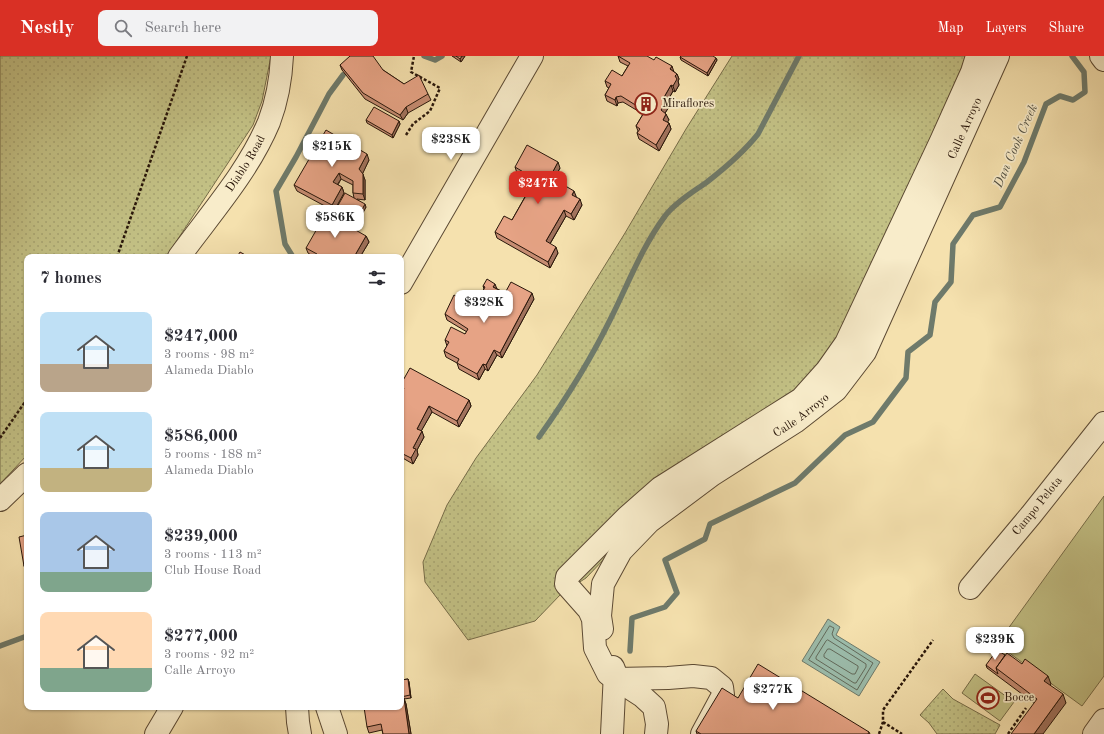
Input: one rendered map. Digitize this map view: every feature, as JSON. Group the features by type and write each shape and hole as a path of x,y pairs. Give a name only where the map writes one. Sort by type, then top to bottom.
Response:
{"street":[{"name":"Diablo Road","path":"181,254 246,166 258,144 269,122 277,94 282,56"},
{"path":"404,278 532,56"},
{"path":"656,734 657,724 654,706 642,696 608,674 595,648 593,620 589,610 566,584 567,577 627,517 660,488 800,399 827,370 846,343 941,141 972,72 977,56"},
{"name":"Calle Arroyo","path":"612,734 615,672 605,646 600,616 603,584 621,552 649,522 712,475 795,422 836,390 865,352 998,56"},
{"path":"1101,56 1104,60"},
{"name":"Campo Pelota","path":"970,588 1031,515 1104,423"},
{"path":"0,500 24,477"},
{"path":"615,679 693,676 711,678 722,687 723,695 702,734"},
{"path":"156,734 170,710"},
{"path":"297,710 300,734"},
{"path":"328,710 336,734"},
{"path":"1094,734 1104,720"}],"path":[{"path":"117,254 188,56"},
{"path":"406,135 414,124 430,111 440,88 411,72 414,56"},
{"path":"0,438 24,403"},
{"path":"879,734 883,722 883,710 933,640"},
{"path":"1008,734 1026,708"},
{"path":"883,722 902,734"}],"shaded area":[{"path":"0,56 271,56 262,101 253,125 168,254 24,254 24,458 0,484"},
{"path":"732,56 990,56 842,373 647,514 586,578 561,594 535,621 468,640 425,582 423,562 447,505 476,458 537,375"},
{"path":"1104,496 1104,676 1082,706 997,644"},
{"name":"Bocce","path":"975,674 1014,702 1000,721 962,693"},
{"path":"943,689 953,699 1000,725 995,734 937,734 929,723 920,715"}],"water":[{"path":"828,619 840,627 836,635 880,662 859,696 802,661"}],"building":[{"path":"350,56 373,56 383,70 404,84 419,75 428,94 406,107 400,115 363,93 340,65"},
{"name":"Miraflores","path":"618,56 647,56 654,60 656,57 672,66 670,69 677,74 675,76 677,79 673,86 671,85 663,99 667,101 661,110 666,114 663,120 669,123 656,145 637,133 640,129 636,126 645,111 621,96 616,97 615,100 605,95 611,84 605,81 612,70 622,76 630,63"},
{"path":"713,56 716,58 707,73 680,57"},
{"path":"374,107 399,121 392,135 366,120"},
{"path":"326,130 367,154 359,169 363,174 363,194 353,193 353,181 339,173 333,182 342,187 332,205 294,185"},
{"path":"527,145 558,162 550,177 574,191 572,195 580,199 571,214 564,210 546,241 556,247 548,262 495,232 504,216 512,220 528,192 517,186 525,173 515,167"},
{"path":"345,193 365,204 356,221 336,209"},
{"path":"326,213 366,236 356,254 317,254 306,248"},
{"path":"487,279 495,284 493,287 505,293 511,282 532,293 500,353 494,350 486,365 483,364 477,374 457,363 459,359 444,351 449,342 445,340 451,327 465,334 468,329 445,314 454,295 475,306 485,287 483,286"},
{"path":"410,368 469,400 457,421 429,406 417,429 422,431 413,448 416,449 411,458 404,454 404,379"},
{"path":"24,536 24,566 19,537"},
{"path":"997,650 1005,655 996,668 998,674 986,665"},
{"path":"1007,653 1022,664 1025,659 1048,676 1044,681 1063,694 1034,734 1011,734 1037,699 996,668"},
{"path":"758,664 869,732 868,734 701,734 696,731 722,688 738,698"},
{"path":"408,679 410,695 404,696 404,680"},
{"path":"404,698 409,734 383,734 381,724 367,727 364,710 404,710"}],"waterway":[{"path":"424,56 435,60 442,56"},
{"path":"539,437 587,364 642,253 665,216 674,206 727,166 758,134 799,56"},
{"name":"Dan Cook Creek","path":"630,651 632,618 665,607 677,593 665,560 705,539 710,524 795,483 845,435 873,422 906,378 908,352 930,335 935,302 951,282 953,244 973,215 1000,207 1024,162 1046,104 1060,96 1073,100 1085,92 1084,72 1072,56"},
{"path":"291,254 285,244 276,191 296,157 329,94 343,75"},
{"path":"0,646 24,637"}],"place":[{"name":"Miraflores","path":"646,104"},
{"name":"Bocce","path":"988,698"}]}
